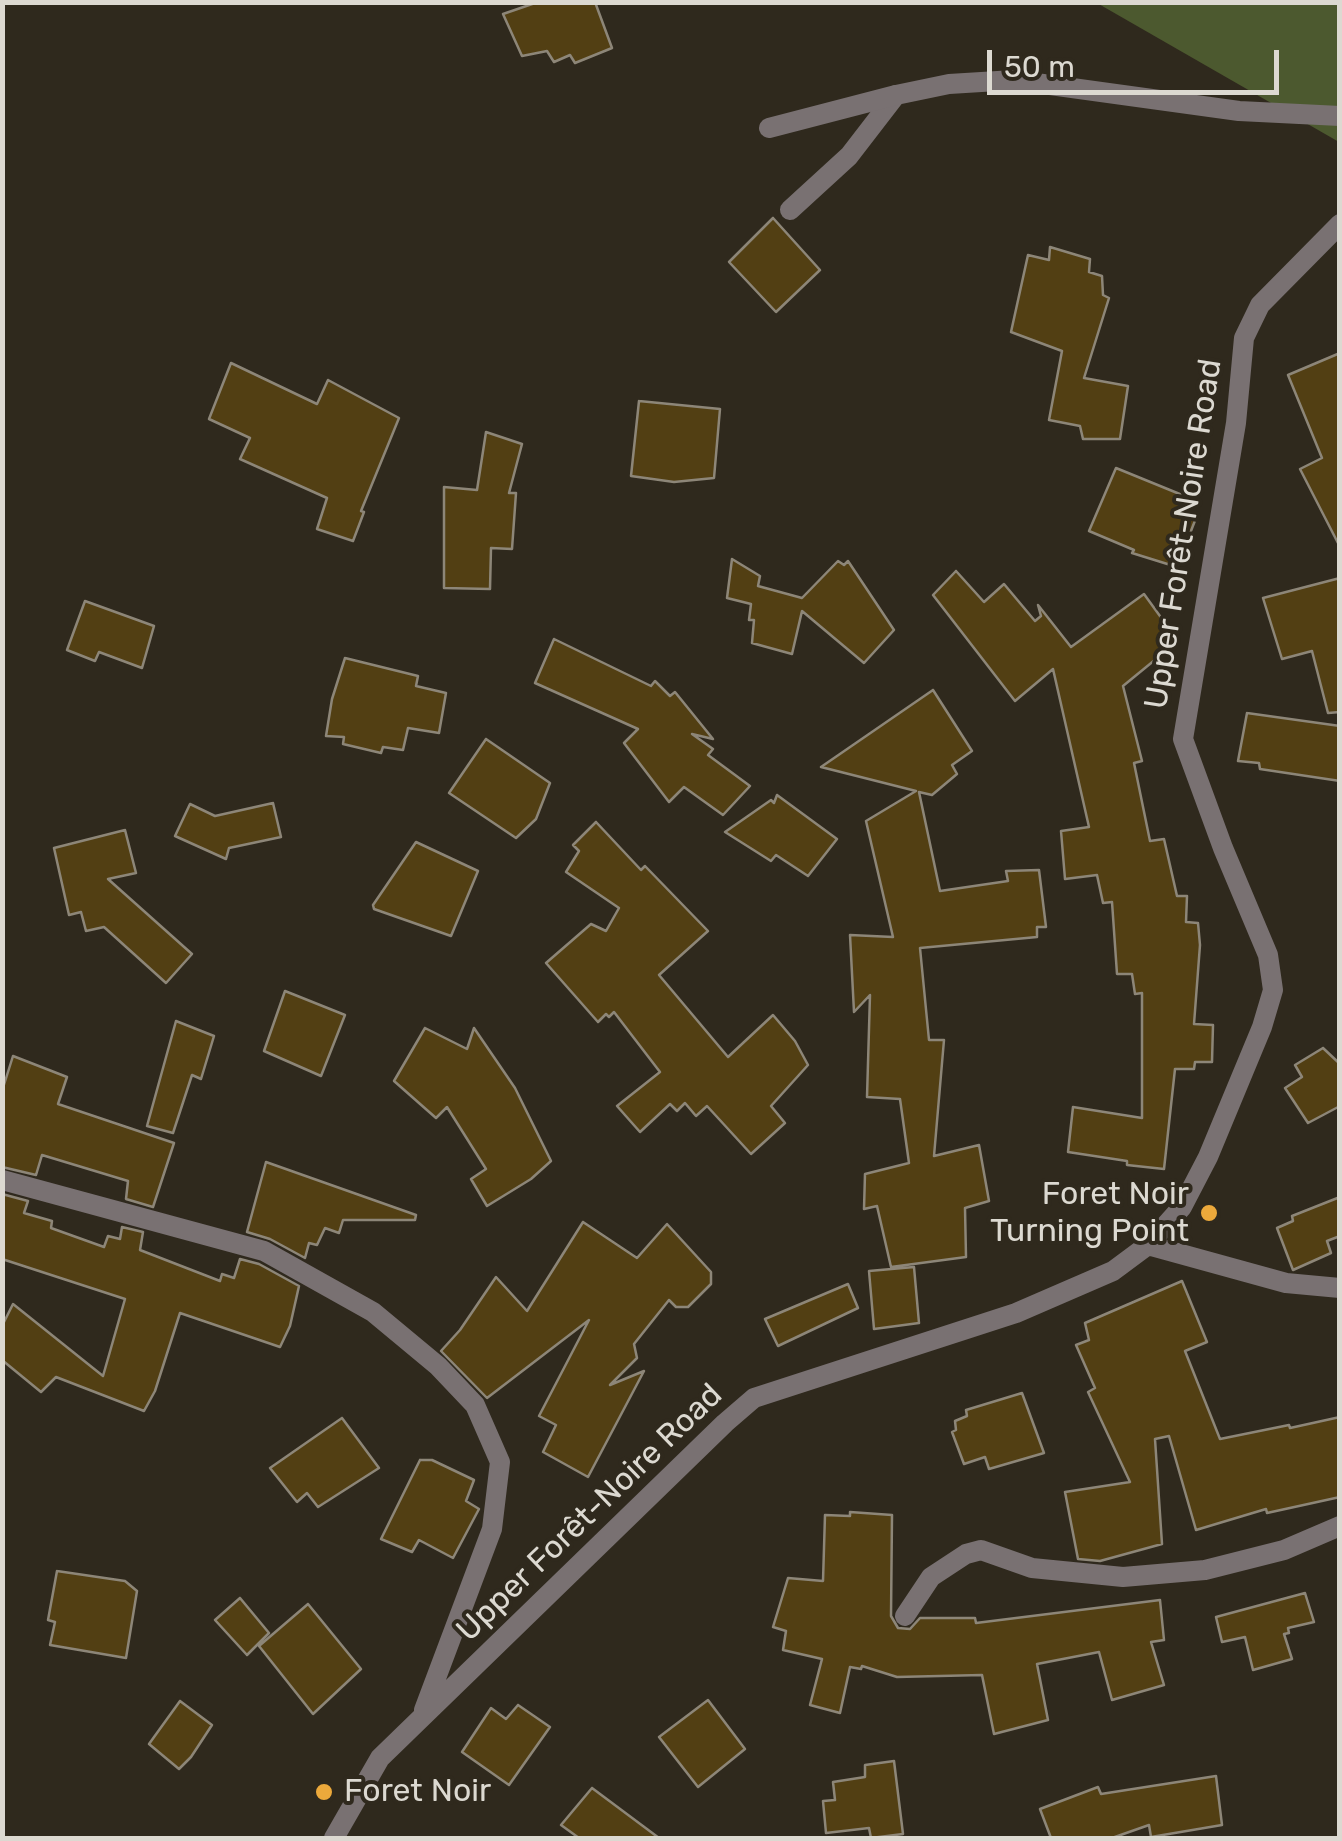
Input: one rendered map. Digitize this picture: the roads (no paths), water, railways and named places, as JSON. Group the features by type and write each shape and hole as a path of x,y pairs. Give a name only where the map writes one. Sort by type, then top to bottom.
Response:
{"street":[{"path":"770,128 896,94 949,84 1014,80 1238,112 1340,116"},
{"path":"790,210 849,156 896,94"},
{"name":"Upper Forêt-Noire Road","path":"334,1838 380,1758 754,1398 1016,1312 1113,1271 1148,1244 1182,1207 1208,1158 1274,990 1268,955 1183,739 1236,424 1244,338 1260,305 1340,224"},
{"path":"2,1180 264,1251 373,1312 438,1366 476,1405 500,1462 492,1529 422,1717"},
{"path":"1148,1244 1286,1282 1340,1288"},
{"path":"905,1616 931,1577 966,1554 981,1550 1032,1568 1122,1577 1205,1570 1284,1550 1340,1526"}],"place":[{"name":"Foret Noir Turning Point","path":"1209,1213"},
{"name":"Foret Noir","path":"324,1792"}]}
